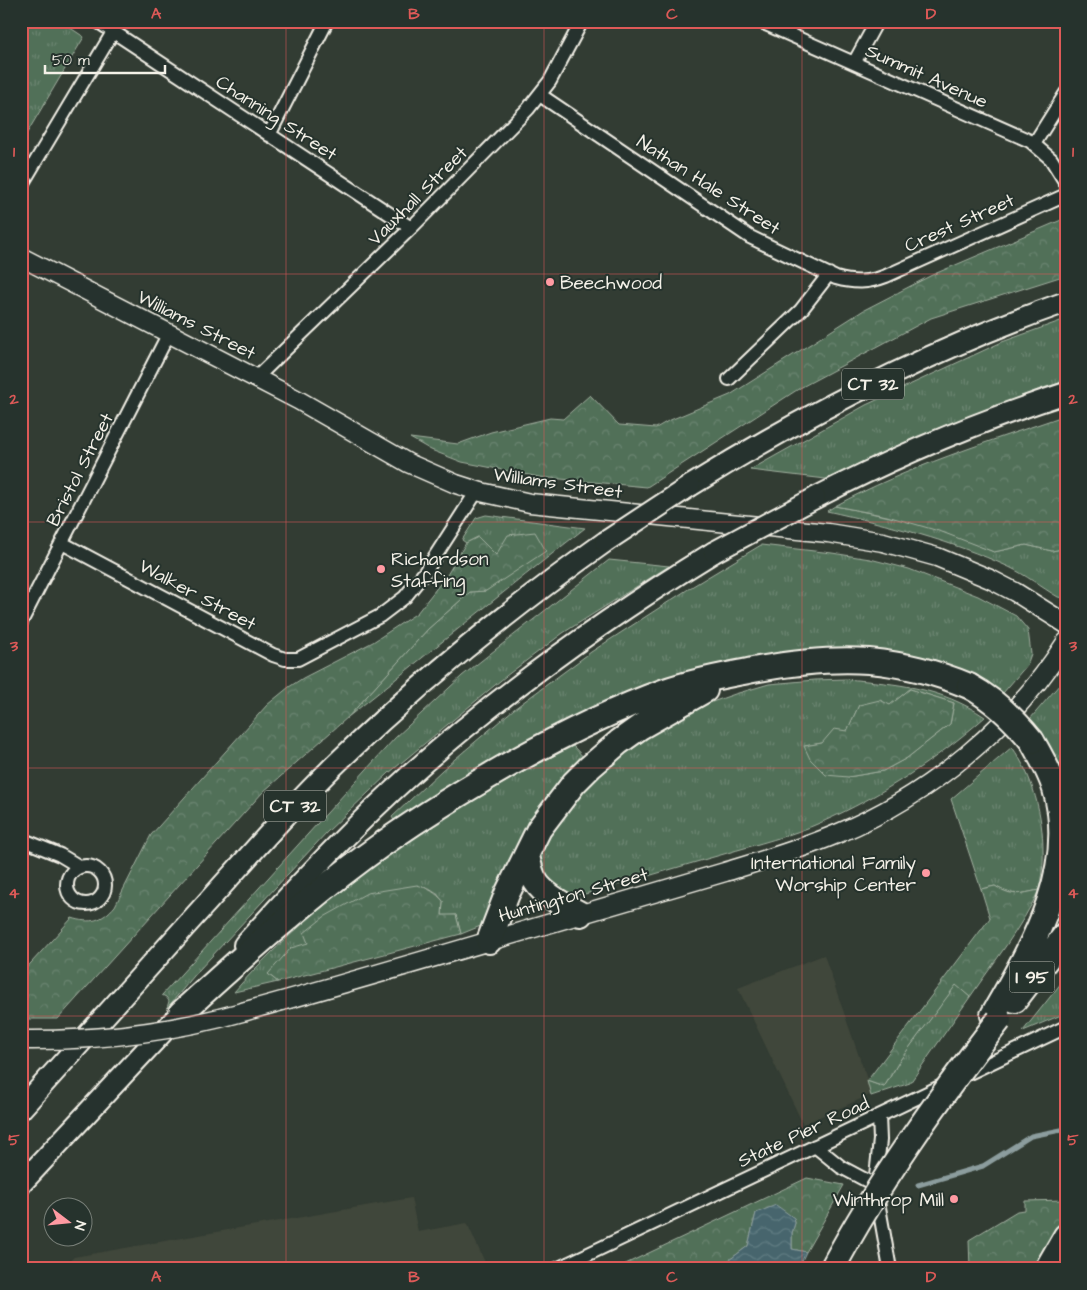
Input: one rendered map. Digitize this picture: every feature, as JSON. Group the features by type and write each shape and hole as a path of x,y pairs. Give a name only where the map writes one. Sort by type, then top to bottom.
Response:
{"highway":[{"path":"181,1013 280,925 345,872 404,828 530,753 627,706 680,686 740,673 802,662 826,660 870,661 935,674 969,686 1000,707 1011,717 1032,741 1046,764 1056,790 1061,815 1061,858 1050,900 1036,934 996,1017"},
{"path":"489,941 507,894 539,829 555,805 590,767 640,727 680,703 740,673"},
{"path":"526,856 533,876 540,888 561,904 580,914"},
{"name":"I 95","path":"832,1269 876,1193 996,1017 1066,934"},
{"path":"1047,1269 1066,1236"}],"main road":[{"name":"Williams Street","path":"21,256 256,378 408,463 477,491 530,503 828,533 883,542 937,557 990,578 1066,624"},
{"name":"CT 32","path":"21,1109 287,814 341,759 470,643 520,604 605,542 690,486 778,433 877,382 988,332 1066,302"},
{"name":"CT 32","path":"21,1184 323,860 396,789 502,698 584,637 645,595 714,552 889,460 944,437 1066,393"},
{"name":"Huntington Street","path":"21,1040 80,1039 130,1034 181,1026 246,1010 489,941 807,846 840,833 882,812 913,794 952,766 1000,724 1034,687 1066,642"}],"street":[{"name":"Channing Street","path":"97,21 411,228"},
{"path":"269,135 327,21"},
{"name":"Vauxhall Street","path":"256,378 411,228 528,109 540,95 559,66 582,21"},
{"name":"Summit Avenue","path":"758,21 1017,135 1034,144 1051,159 1066,183"},
{"path":"854,63 877,21"},
{"path":"21,186 113,32"},
{"path":"1034,144 1066,93"},
{"name":"Nathan Hale Street","path":"540,95 750,237 847,281 867,282"},
{"name":"Crest Street","path":"867,282 886,276 1066,195"},
{"path":"729,379 802,310 829,274"},
{"name":"Bristol Street","path":"21,622 168,333"},
{"name":"Walker Street","path":"62,543 279,658 298,659 380,616 405,597 425,572 477,491"},
{"path":"21,839 60,855 80,867"},
{"name":"State Pier Road","path":"556,1269 1066,1027"},
{"path":"879,1116 880,1147 875,1185 890,1269"},
{"path":"814,1146 841,1167 875,1185"}],"shaded area":[{"path":"824,955 872,1094 803,1124 738,988"},
{"path":"411,1198 418,1232 467,1223 488,1269 61,1269 74,1257"}],"green space":[{"path":"21,21 60,21 84,37 21,143"},
{"path":"1066,218 1066,275 931,318 800,388 647,487 539,477 462,462 431,450 410,438 458,444 491,432 550,418 563,419 590,395 619,425 656,428 668,421 730,395 864,310 932,275"},
{"path":"1066,319 1066,381 918,436 826,479 750,470 866,405 1002,342"},
{"path":"1066,415 1066,548 1052,551 1026,545 994,552 942,532 887,516 835,506 919,467"},
{"path":"835,506 905,520 950,534 994,552 1026,545 1052,551 1066,548 1066,598 1058,597 1009,567 987,557 942,541 827,511"},
{"path":"486,515 585,528 348,717 428,629 470,592 486,591 496,555 478,537 466,543 462,540 476,518"},
{"path":"535,532 546,551 486,591 470,592 428,629 348,717 263,792 58,1019 21,1019 21,974 72,918 85,921 96,920 115,906 151,835 267,705 303,678 373,642 417,613 447,575 466,543 478,537 496,555 508,535"},
{"path":"761,545 870,559 909,569 978,596 1016,616 1028,630 1031,654 1027,665 1003,693 978,676 976,679 924,660 883,652 834,649 810,650 786,652 738,661 714,667 395,822 392,817 442,770 514,709 591,652 693,586"},
{"path":"609,560 669,566 563,633 506,676 389,773 327,832 199,970 167,1008 169,1001 162,995 395,738 462,676"},
{"path":"1066,677 1066,794 1040,733 1030,719"},
{"path":"846,679 901,685 952,699 985,717 947,748 887,789 844,812 798,832 585,894 565,895 552,889 537,863 539,849 566,808 626,750 667,723 695,708 769,684","holes":["910,689 954,703 950,724 907,758 883,771 848,777 805,746 822,743 847,731 859,705 890,705"]},
{"path":"910,689 954,703 950,724 907,758 883,771 848,777 826,775 810,759 804,746 822,743 834,729 847,731 859,705 880,700 890,705"},
{"path":"573,746 586,760 483,925 461,934 456,915 442,916 443,901 437,894 426,887 308,943 268,974 278,982 234,992 292,933 343,890 405,844 471,802"},
{"path":"1012,747 1031,783 1039,810 1043,838 1042,871 1039,890 1016,894 995,886 981,889 951,799"},
{"path":"417,885 432,891 443,901 442,915 456,915 461,934 278,982 268,974 291,948 308,943 304,933 324,917 367,893"},
{"path":"995,886 1016,894 1039,890 1016,931 970,997 956,985 900,1060 884,1087 867,1081 990,918 981,889"},
{"path":"1066,977 1066,1013 1023,1031"},
{"path":"956,984 970,997 910,1083 871,1096 867,1081 884,1087 900,1060"},
{"path":"807,1178 844,1185 806,1252 792,1249 794,1218 789,1215 756,1213 748,1246 717,1269 615,1269"},
{"path":"1066,1200 1066,1214 1035,1269 970,1269 969,1240 1017,1211 1025,1210 1025,1201"}],"water":[{"path":"776,1205 794,1218 792,1249 806,1252 798,1269 717,1269 748,1246 756,1213"}],"waterway":[{"path":"918,1185 983,1166 1031,1136 1066,1129"}],"place":[{"name":"Beechwood","path":"550,282"},
{"name":"Richardson Staffing","path":"381,569"},
{"name":"International Family Worship Center","path":"926,873"},
{"name":"Winthrop Mill","path":"954,1199"}]}
